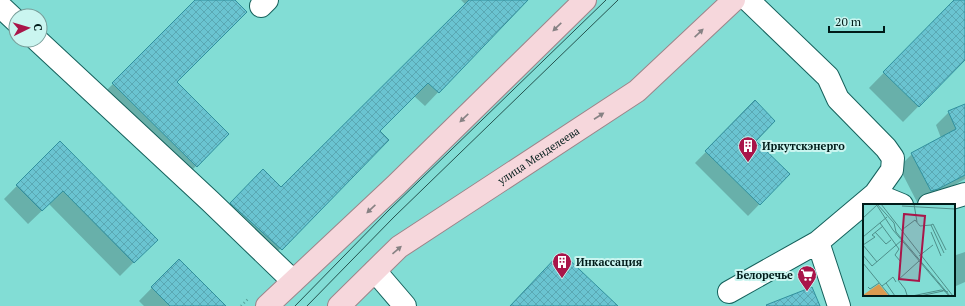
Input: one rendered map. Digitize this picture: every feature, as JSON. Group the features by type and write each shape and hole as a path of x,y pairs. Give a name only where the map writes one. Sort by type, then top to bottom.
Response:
{"main road":[{"path":"267,306 287,275 407,174 585,0"},
{"name":"улица Менделеева","path":"339,306 399,247 637,91 734,0"}],"street":[{"path":"748,0 828,77 838,99 886,148 893,158 892,170 875,194 863,204"},
{"path":"0,6 8,14"},
{"path":"46,48 287,275"},
{"path":"875,194 900,204"},
{"path":"932,204 965,194"},
{"path":"729,292 818,242 863,204"},
{"path":"818,242 839,306"},
{"path":"375,271 405,306"}],"building":[{"path":"195,0 235,0 247,12 177,82 229,134 197,167 112,83"},
{"path":"469,0 528,0 439,93 428,83 380,131 389,140 282,250 230,203 263,169 281,187"},
{"path":"954,0 965,0 965,60 919,107 883,72"},
{"name":"Иркутскэнерго","path":"755,100 775,121 756,141 790,174 760,205 705,151"},
{"path":"965,104 965,175 931,191 911,153 956,129 948,111"},
{"path":"60,141 158,240 134,263 63,191 42,211 16,185"},
{"name":"Инкассация","path":"561,252 618,306 510,306"},
{"path":"179,259 226,306 170,306 151,287"},
{"name":"Белоречье","path":"812,287 820,306 766,305"}],"tram line":[{"path":"295,306 388,211 606,0"},
{"path":"307,306 394,217 618,0"}],"place":[{"name":"Иркутскэнерго","path":"748,163"},
{"name":"Инкассация","path":"562,279"},
{"name":"Белоречье","path":"807,292"}]}
